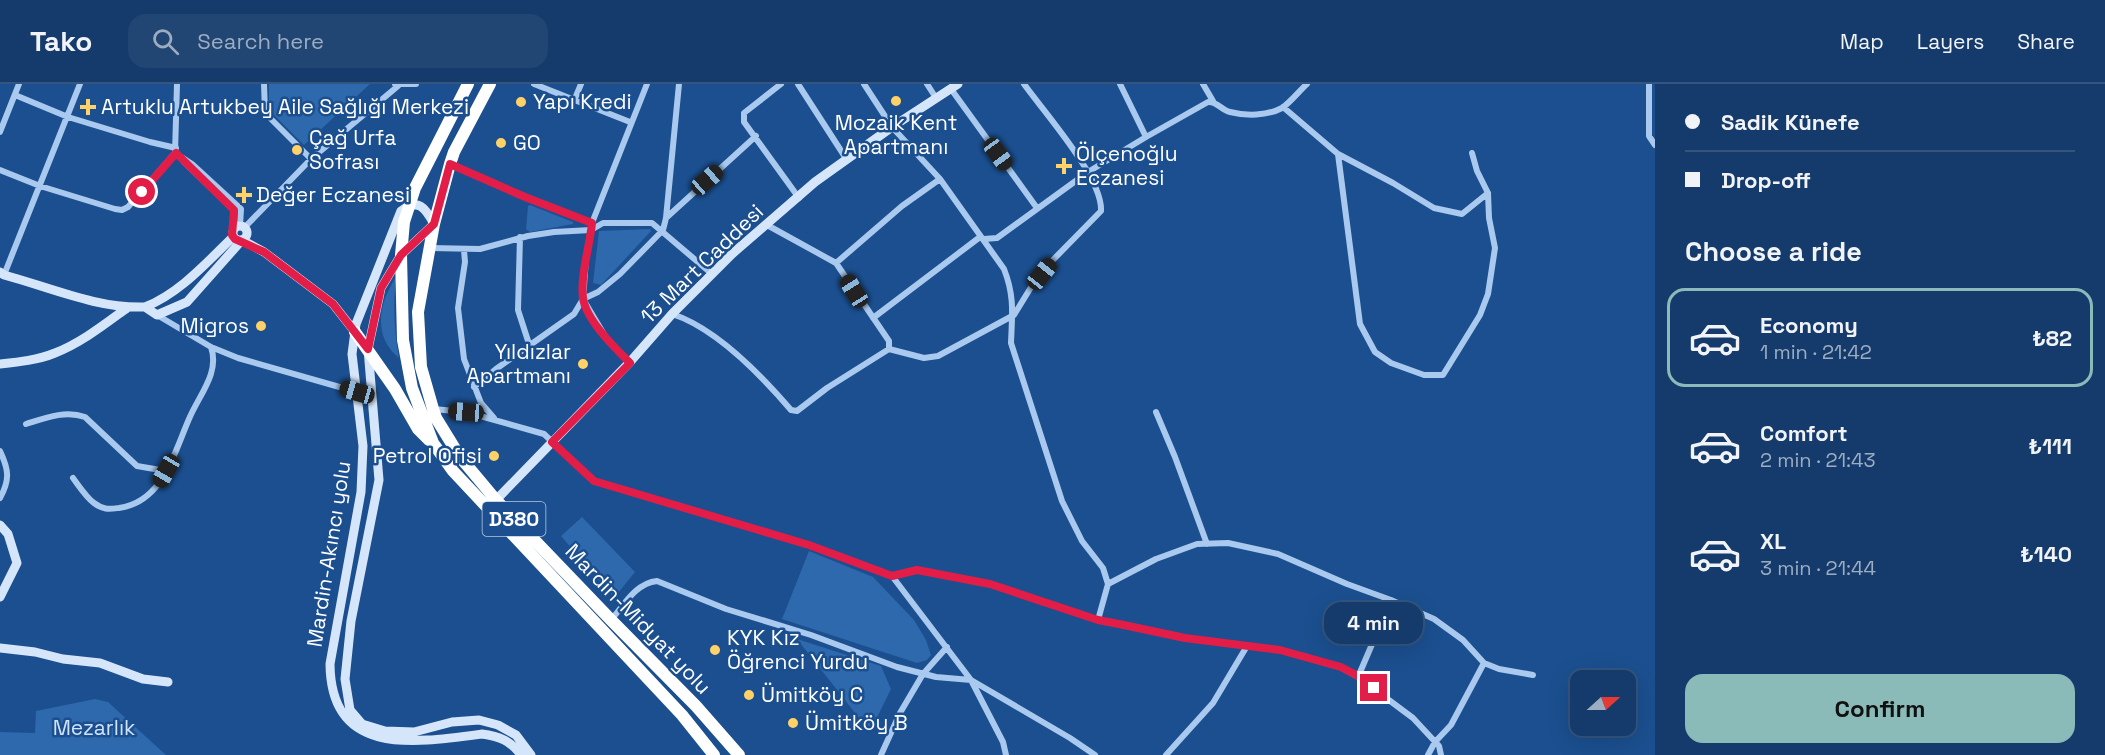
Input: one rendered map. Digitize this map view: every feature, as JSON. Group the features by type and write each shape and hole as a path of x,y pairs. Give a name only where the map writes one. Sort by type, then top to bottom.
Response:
{"highway":[{"name":"Mardin-Midyat yolu","path":"468,84 405,208 401,255 403,340 412,388 433,443 453,471 682,715 714,755"},
{"name":"Mardin-Midyat yolu","path":"490,84 450,164 434,224 418,312 421,367 433,409 460,457 496,500 696,705 739,755"},
{"path":"355,332 395,389 418,429 433,443"}],"main road":[{"name":"13 Mart Caddesi","path":"496,500 630,363 672,314 732,254 815,182 954,86"},
{"path":"405,208 418,205 424,208 434,224"},
{"name":"Mardin-Akıncı yolu","path":"405,208 356,324 352,354 363,446 360,492 330,664 331,690 337,711 350,728 371,741 403,745 482,734 493,735 510,742 521,755"},
{"name":"Mardin-Akıncı yolu","path":"434,224 401,255 381,288 368,349 379,480 351,621 345,679 350,710 362,724 385,731 414,732 452,722 479,720 498,725 516,735 531,755"},
{"path":"1,274 127,308 145,307 162,301 175,292 239,232"},
{"path":"145,307 157,315 187,302 239,232"},
{"path":"239,232 333,304 355,332"},
{"path":"0,364 56,353 95,331 127,308"},
{"path":"0,525 8,534 17,563 0,597"},
{"path":"0,648 100,663 143,679 168,682"}],"street":[{"path":"0,132 20,84"},
{"path":"1,274 40,186 80,84"},
{"path":"0,170 40,186 122,210 128,207 176,150 177,84"},
{"path":"264,84 265,113 311,159"},
{"path":"239,232 311,159 396,85 416,84"},
{"path":"534,84 630,122"},
{"path":"574,101 581,84"},
{"path":"474,387 574,314 583,299 586,259 592,226 630,122 647,84"},
{"path":"583,299 598,292 620,274 663,230 679,84"},
{"path":"782,84 744,113 744,122 799,198"},
{"path":"798,84 847,160"},
{"path":"864,84 892,127 940,179 1007,276 1014,315"},
{"path":"927,84 936,98"},
{"path":"1024,84 1088,172 1102,201 1101,211 1050,263 1033,285 1014,315 1011,343 1062,501 1082,541 1103,568 1108,584 1098,620"},
{"path":"1120,84 1146,137"},
{"path":"1203,84 1213,101 1227,111 1248,114 1267,113 1283,107 1306,84"},
{"path":"1649,84 1649,136 1655,145"},
{"path":"954,86 1037,208"},
{"path":"15,95 68,117 176,150 241,209 239,232"},
{"path":"873,318 982,238 998,238 1088,172 1213,101"},
{"path":"1283,107 1338,154 1434,208 1462,214 1488,194"},
{"path":"666,218 756,136"},
{"path":"1338,154 1360,324 1375,352 1391,363 1424,375 1443,375 1480,315 1488,294 1495,248 1489,218 1488,194 1477,171 1472,153"},
{"path":"450,164 592,226"},
{"path":"836,263 902,206 940,179"},
{"path":"430,248 464,250 498,245 520,237 603,223 652,223 712,274"},
{"path":"767,225 836,263 889,341 889,349"},
{"path":"520,237 518,310 530,347"},
{"path":"464,250 465,262 458,308 464,359 481,403 494,418"},
{"path":"583,299 608,341 630,363"},
{"path":"672,314 686,318 722,343 749,364 790,410 797,411 827,388 889,349 924,358 938,356 1014,315"},
{"path":"157,315 211,347 238,358 357,392"},
{"path":"73,478 92,502 104,509 130,506 147,498 173,459 189,418 214,369 211,347"},
{"path":"433,409 466,412 494,418 544,434 594,481 809,545 892,576 971,680 1003,742 1006,755"},
{"path":"1156,412 1207,544"},
{"path":"26,424 52,416 75,413 85,417 137,466 166,471"},
{"path":"0,451 7,471 8,483 0,498"},
{"path":"1108,584 1156,559 1197,544 1228,543 1278,554 1391,600 1434,619 1463,640 1484,663 1499,669 1533,675"},
{"path":"892,576 917,570 990,584 1098,620 1185,638 1280,650 1341,667 1358,676 1413,718 1439,746 1440,755"},
{"path":"611,620 640,586 647,582 657,581 726,609 811,635 897,667 924,674 971,680 1095,755"},
{"path":"1358,676 1391,600"},
{"path":"1166,755 1213,703 1247,646"},
{"path":"881,755 900,713 924,674 947,647"},
{"path":"1428,755 1435,742 1451,725 1484,663"}],"green space":[{"path":"269,84 370,84 304,145 269,110"},
{"path":"528,206 573,222 573,224 530,232 526,229"},
{"path":"650,229 651,231 601,285 593,283 599,231"},
{"path":"396,277 394,318 399,358 385,340 381,319 382,308"},
{"path":"582,517 635,572 614,598 561,536"},
{"path":"809,551 873,577 914,620 926,640 931,655 927,660 917,663 782,619"},
{"path":"797,639 881,666 891,689 870,732"},
{"name":"Mezarlık","path":"95,699 108,702 166,755 0,755 0,732 35,733 36,711"}],"place":[{"name":"Mozaik Kent Apartmanı","path":"896,101"},
{"name":"Yapı Kredi","path":"521,102"},
{"name":"Artuklu Artukbey Aile Sağlığı Merkezi","path":"88,107"},
{"name":"GO","path":"501,143"},
{"name":"Çağ Urfa Sofrası","path":"297,150"},
{"name":"Ölçenoğlu Eczanesi","path":"1064,166"},
{"name":"Değer Eczanesi","path":"244,195"},
{"name":"Migros","path":"261,326"},
{"name":"Yıldızlar Apartmanı","path":"583,364"},
{"name":"Petrol Ofisi","path":"494,456"},
{"name":"KYK Kız Öğrenci Yurdu","path":"715,650"},
{"name":"Ümitköy C","path":"749,695"},
{"name":"Ümitköy B","path":"793,723"}],"route":[{"path":"142,192 176,153 234,210 232,235 235,239 242,240 264,252 333,304 368,349 381,288 401,255 434,224 450,164 592,223 583,299 591,316 608,341 630,363 552,442 594,481 809,545 892,576 917,570 990,584 1098,620 1185,638 1280,650 1341,667 1374,688"}]}
